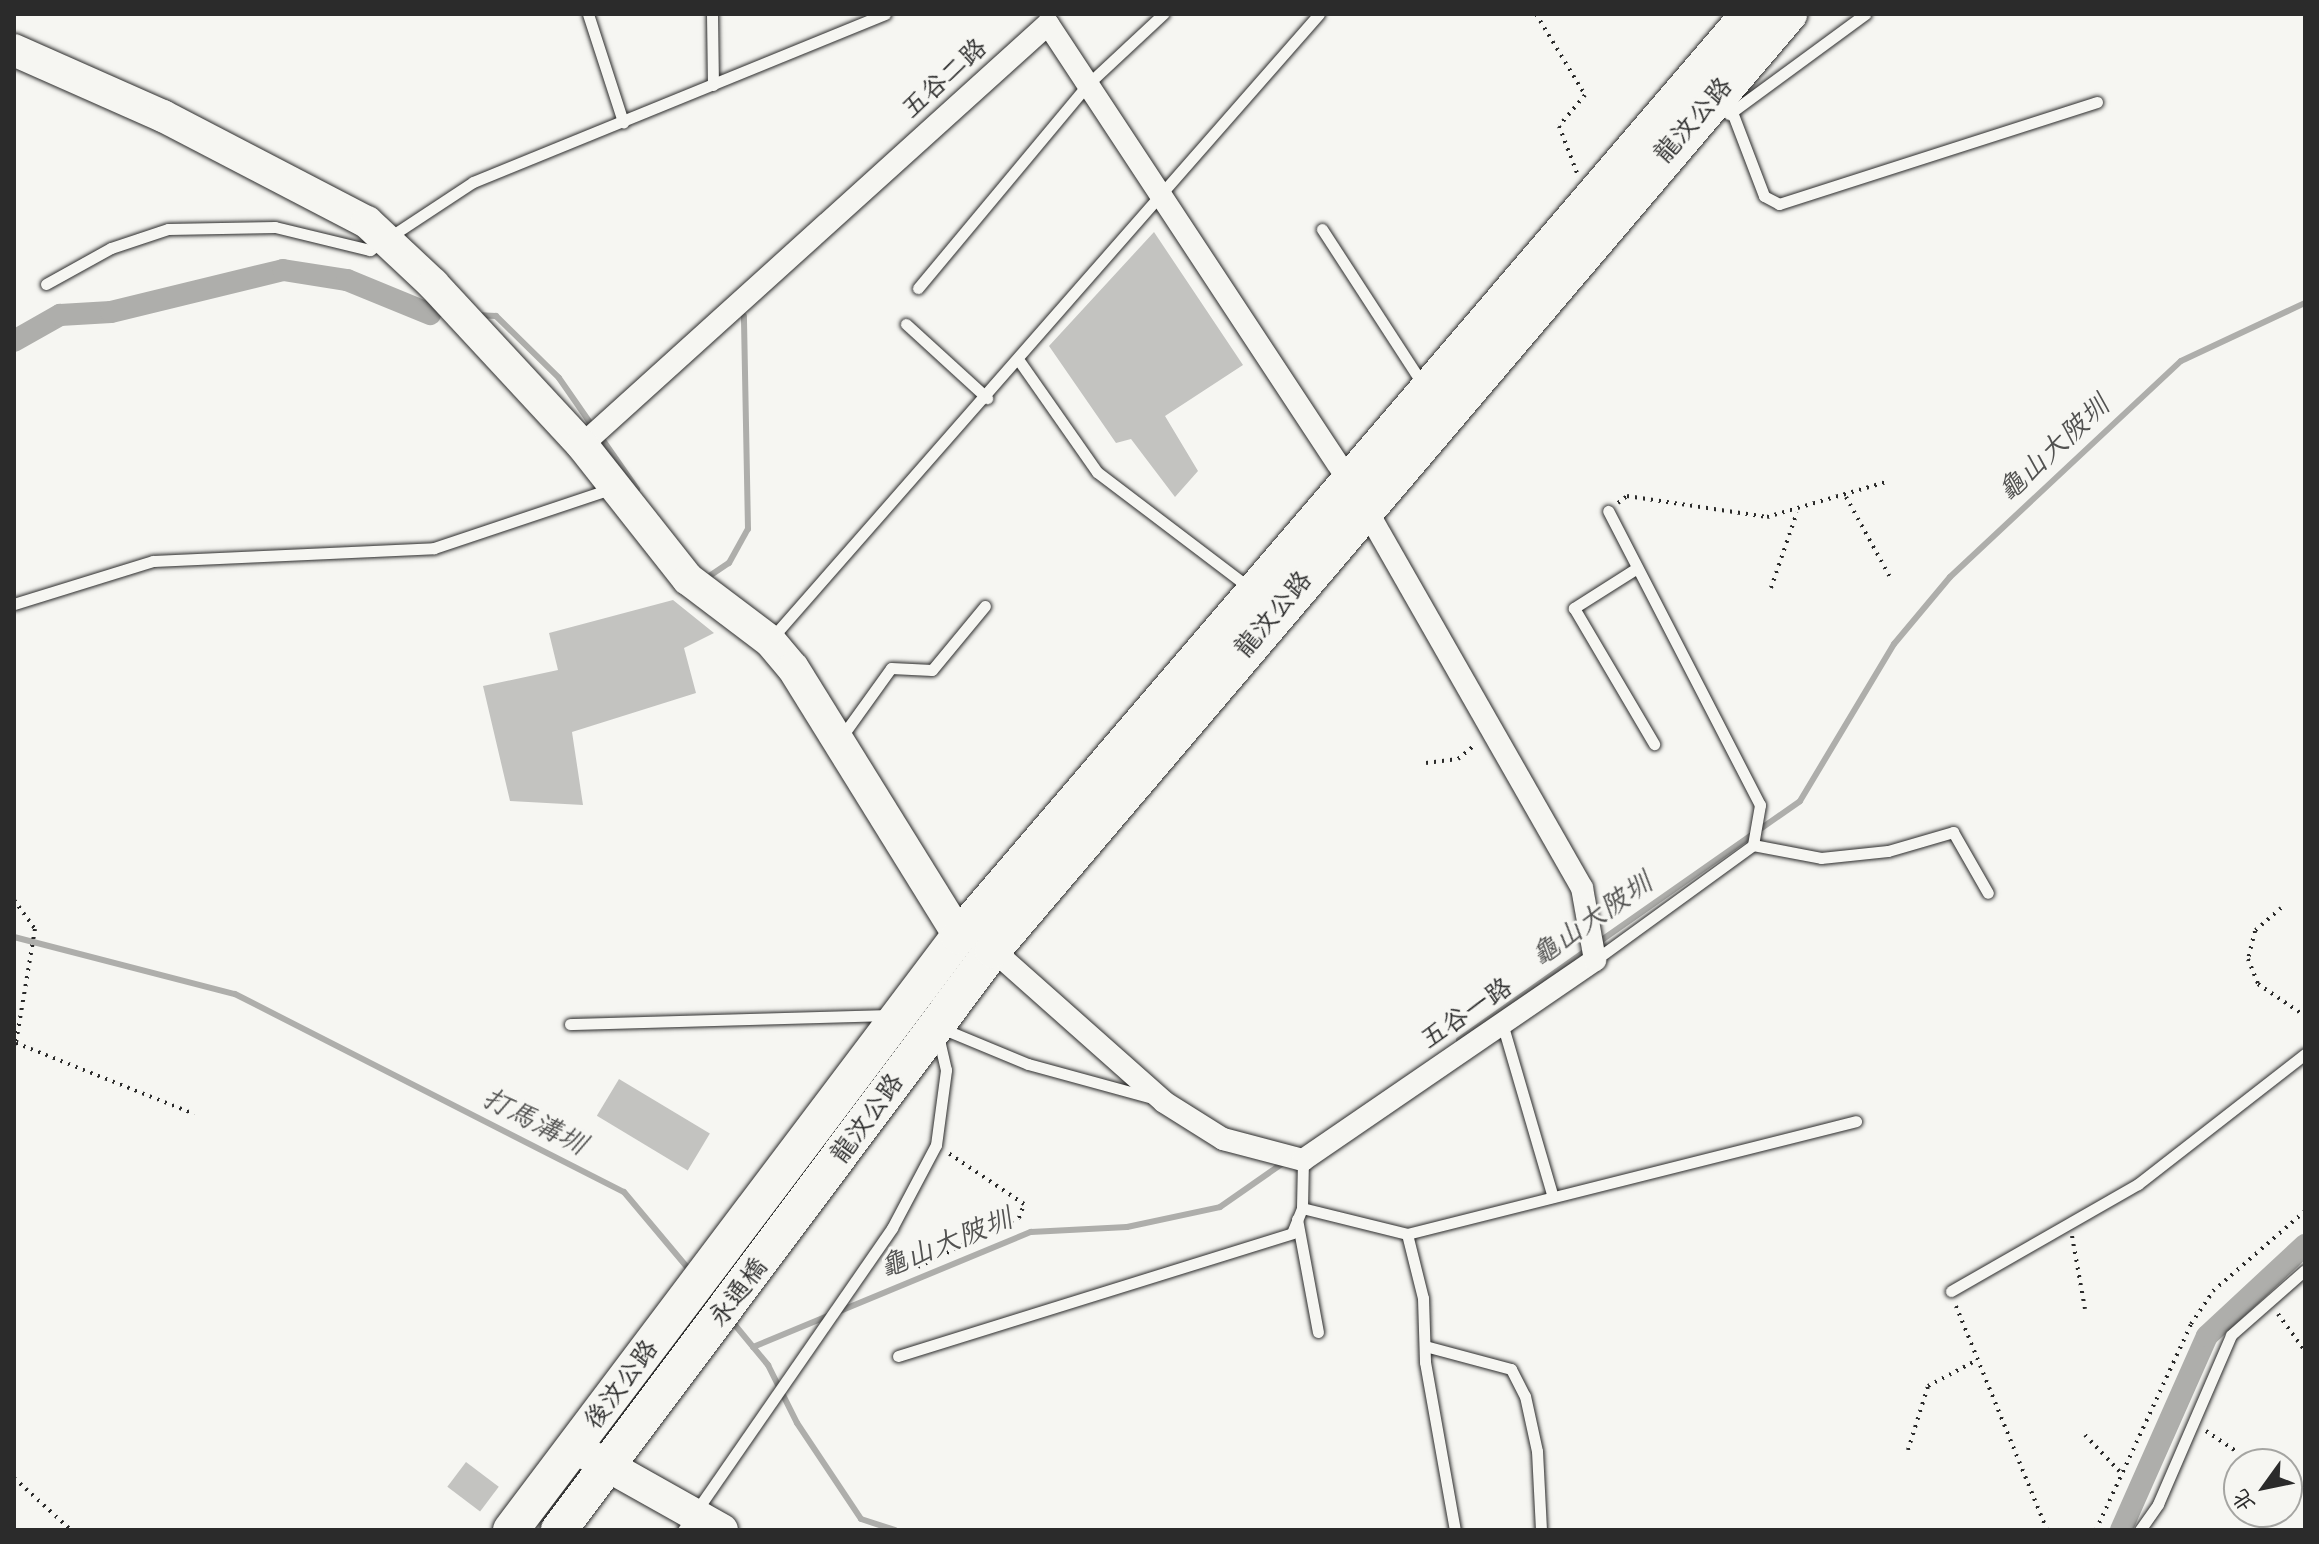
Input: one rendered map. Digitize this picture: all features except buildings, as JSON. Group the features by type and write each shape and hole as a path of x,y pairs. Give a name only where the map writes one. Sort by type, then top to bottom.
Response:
{"main road":[{"name":"龍汶公路","path":"755,1210 920,1021 993,950 1356,492 1425,388 1749,14"},
{"name":"龍汶公路","path":"783,1235 920,1021 959,936 1254,591 1356,492 1789,14"},
{"path":"959,936 993,950"},
{"name":"永通橋","path":"668,1324 755,1210"},
{"name":"永通橋","path":"696,1352 783,1235"},
{"name":"後汶公路","path":"575,1446 668,1324"},
{"name":"後汶公路","path":"606,1467 696,1352"},
{"path":"511,1530 575,1446"},
{"path":"559,1530 606,1467"}],"street":[{"name":"五谷二路","path":"587,440 1051,19 1088,84 1356,492"},
{"path":"14,50 163,116 367,222 433,284 587,440 616,487 688,579 770,641 840,739 959,936"},
{"path":"1356,492 1582,888 1595,960"},
{"path":"993,950 1164,1102 1223,1139 1303,1160"},
{"name":"五谷一路","path":"1303,1160 1595,960"},
{"path":"575,1446 688,1522 722,1530"}],"lane":[{"path":"588,14 623,122"},
{"path":"712,14 713,85"},
{"path":"46,284 111,248 168,229 275,227 370,250 473,182 885,14"},
{"path":"918,288 1088,84 1163,14"},
{"path":"770,641 1163,199 1319,14"},
{"path":"1669,148 1732,112 1865,14"},
{"path":"1732,112 1764,196 1779,204 2097,102"},
{"path":"1322,229 1425,388"},
{"path":"906,324 987,398"},
{"path":"1020,362 1097,472 1254,591"},
{"path":"14,604 153,561 434,548 616,487"},
{"path":"1595,960 1753,844 1760,805 1608,511"},
{"path":"1637,568 1574,608 1654,744"},
{"path":"840,739 891,668 932,670 985,606"},
{"path":"1753,844 1821,858 1888,851 1953,832 1988,893"},
{"path":"570,1024 866,1011 920,1021 1028,1064 1164,1102"},
{"path":"688,1522 861,1271 936,1145 946,1070 920,1021"},
{"path":"1502,1023 1553,1197"},
{"path":"1951,1291 2138,1184 2305,1054"},
{"path":"1300,1214 1407,1234 1856,1121"},
{"path":"1303,1160 1300,1214 1318,1332"},
{"path":"898,1356 1292,1233 1300,1214"},
{"path":"1407,1234 1423,1298 1425,1346 1455,1530"},
{"path":"2140,1530 2231,1335 2305,1270"},
{"path":"1425,1346 1511,1369 1525,1396 1537,1451 1541,1530"}],"path":[{"path":"1536,14 1585,95 1559,126 1587,200"},
{"path":"1608,511 1627,496 1767,517 1797,512 1886,482"},
{"path":"1846,496 1891,579"},
{"path":"1771,588 1797,512"},
{"path":"1426,763 1458,759 1490,726"},
{"path":"14,900 35,929 25,1016 16,1043 194,1114"},
{"path":"2281,908 2255,931 2248,959 2258,984 2305,1016"},
{"path":"14,1016 25,1016"},
{"path":"874,1251 918,1267 1019,1218 1024,1204 936,1145"},
{"path":"2096,1530 2191,1324 2213,1291 2305,1211"},
{"path":"2070,1222 2085,1309"},
{"path":"1951,1291 2047,1530"},
{"path":"2269,1302 2305,1351"},
{"path":"1908,1450 1928,1386 1977,1360"},
{"path":"2193,1422 2231,1448"},
{"path":"2085,1435 2123,1475"},
{"path":"14,1478 71,1530"}],"waterway":[{"path":"14,341 60,315 111,312 283,270 347,280 430,314"},
{"name":"龜山大陂圳","path":"1596,944 1800,801 1894,644 1950,577 2181,361 2305,303"},
{"path":"430,314 444,314"},
{"path":"476,315 496,316 559,378 593,427"},
{"path":"705,579 729,563 748,529 744,316"},
{"path":"600,436 637,489"},
{"name":"打馬溝圳","path":"14,937 235,994 624,1192 692,1273"},
{"name":"龜山大陂圳","path":"1459,1040 1587,950"},
{"name":"龜山大陂圳","path":"753,1347 1031,1232 1127,1227 1220,1207 1286,1161"},
{"path":"2121,1530 2207,1336 2305,1245"},
{"name":"打馬溝圳","path":"730,1319 768,1365 797,1423 861,1519 895,1530"}]}
